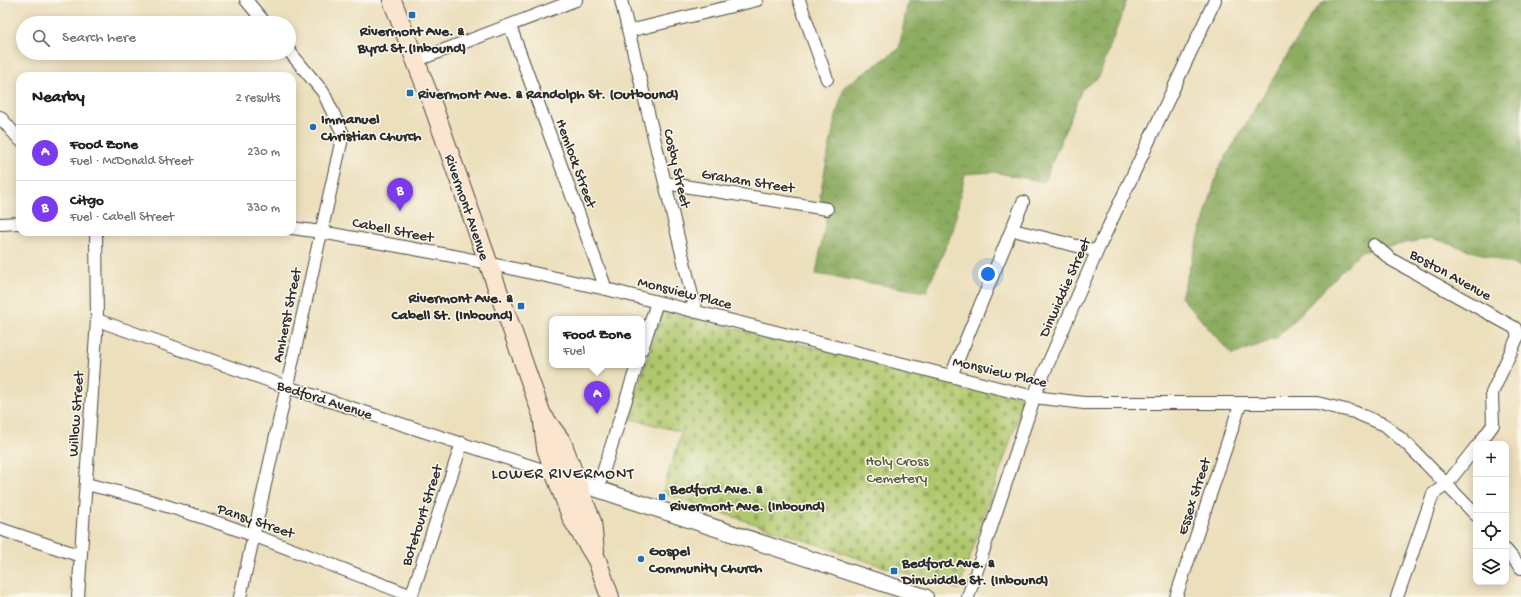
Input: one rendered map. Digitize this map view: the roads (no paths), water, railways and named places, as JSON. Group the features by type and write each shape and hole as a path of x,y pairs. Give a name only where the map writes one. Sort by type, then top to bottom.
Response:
{"main road":[{"name":"Rivermont Avenue","path":"392,0 432,103 542,415 546,448 555,474 572,518 596,552"},
{"name":"Rivermont Avenue","path":"542,415 562,442 592,522 596,552 610,597"}],"street":[{"path":"246,0 259,16"},
{"path":"415,61 576,0"},
{"name":"Cosby Street","path":"621,0 696,312"},
{"path":"629,31 757,0"},
{"path":"799,0 827,79"},
{"name":"Dinwiddie Street","path":"968,597 1034,397 1097,251 1215,0"},
{"name":"Hemlock Street","path":"510,26 606,289"},
{"name":"Amherst Street","path":"240,597 343,134 323,92 296,59"},
{"path":"0,117 16,135"},
{"name":"Graham Street","path":"665,183 826,209"},
{"path":"951,376 1013,230 1023,202"},
{"path":"0,224 16,223"},
{"name":"Cabell Street","path":"296,229 488,264"},
{"path":"1013,230 1097,251"},
{"name":"Willow Street","path":"78,597 97,320 96,236"},
{"name":"Boston Avenue","path":"1374,244 1392,260 1515,328 1518,336 1492,392 1493,425 1480,441"},
{"name":"Monsview Place","path":"488,264 606,289 1034,397 1084,403 1317,403 1354,412 1385,425 1473,513"},
{"path":"645,340 657,302"},
{"name":"Bedford Avenue","path":"97,320 287,387 555,474"},
{"path":"598,488 636,368"},
{"name":"Essex Street","path":"1176,597 1240,404"},
{"name":"Botetourt Street","path":"411,596 462,443"},
{"path":"1397,597 1432,494 1446,485 1473,451"},
{"path":"576,482 925,597"},
{"name":"Pansy Street","path":"86,484 119,491 254,535 411,596"},
{"path":"0,529 81,556"},
{"path":"1509,554 1521,568"}],"place":[{"name":"Rivermont Ave. & Byrd St.(Inbound)","path":"412,15"},
{"name":"Rivermont Ave. & Randolph St. (Outbound)","path":"410,93"},
{"name":"Immanuel Christian Church","path":"313,127"},
{"name":"Citgo","path":"400,211"},
{"name":"Rivermont Ave. & Cabell St. (Inbound)","path":"521,306"},
{"name":"Food Zone","path":"597,414"},
{"name":"Bedford Ave. & Rivermont Ave. (Inbound)","path":"662,497"},
{"name":"Gospel Community Church","path":"641,559"},
{"name":"Bedford Ave. & Dinwiddle St. (Inbound)","path":"894,571"}],"district":[{"name":"LOWER RIVERMONT","path":"563,472"}],"park label":[{"name":"Holy Cross Cemetery","path":"897,468"}]}
